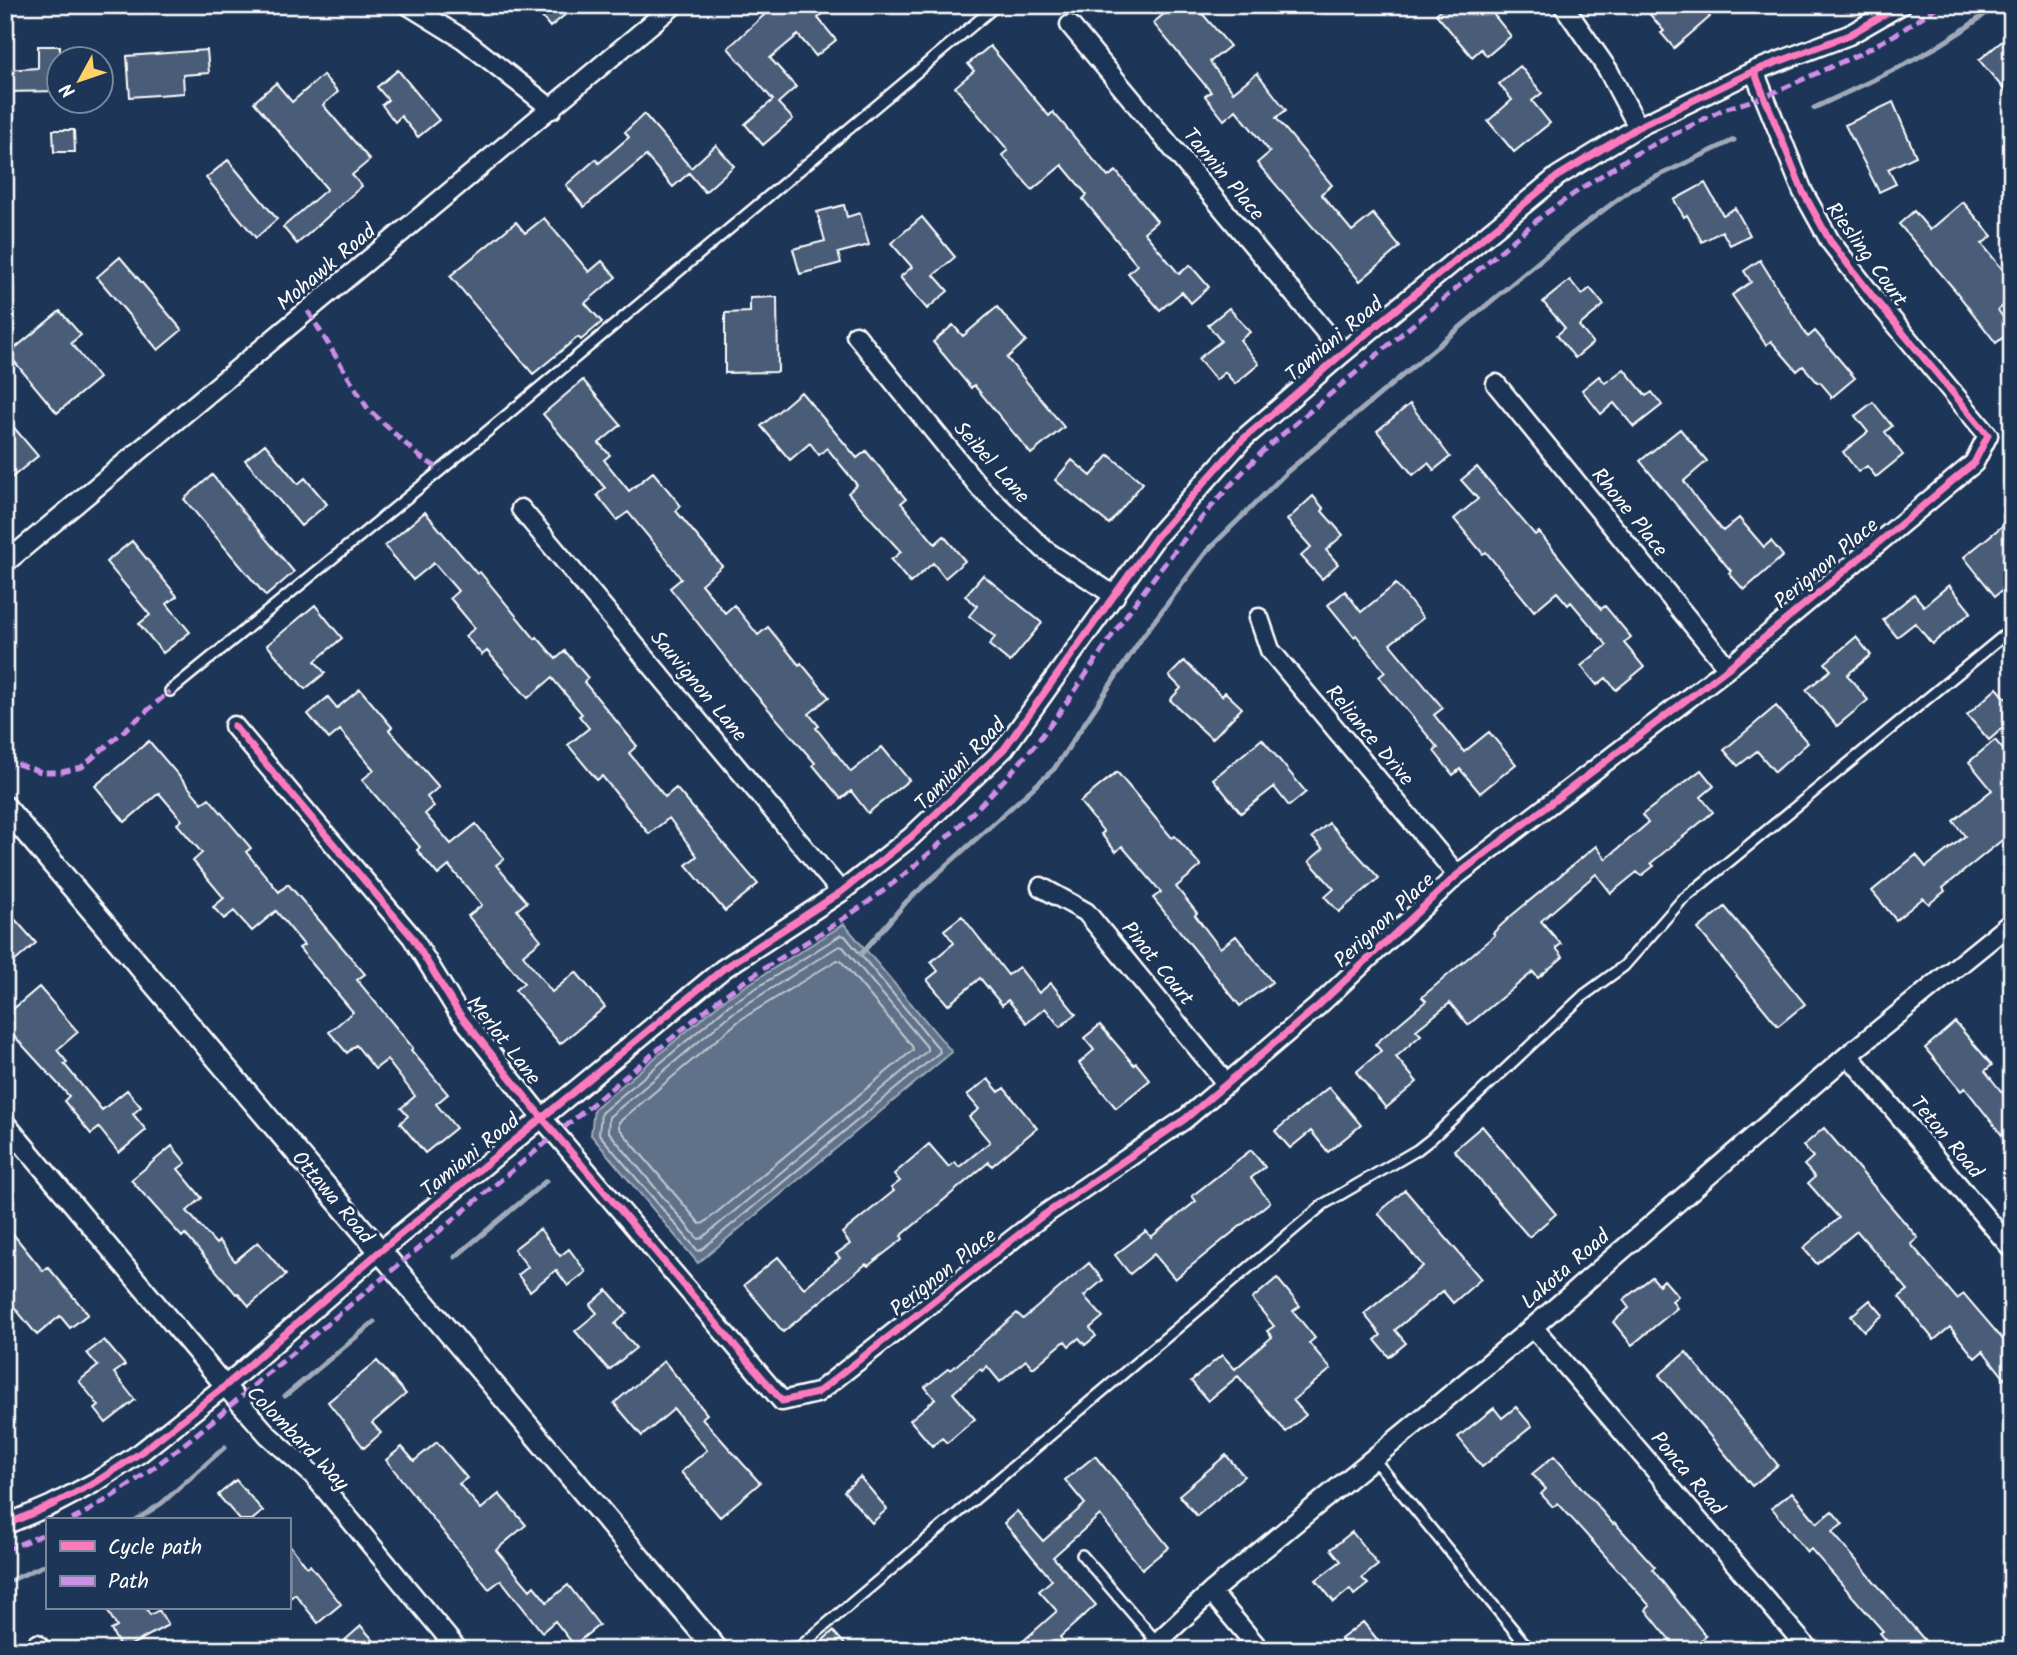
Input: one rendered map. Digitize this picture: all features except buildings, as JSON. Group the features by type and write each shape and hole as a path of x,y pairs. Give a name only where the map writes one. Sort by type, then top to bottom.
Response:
{"street":[{"path":"408,5 463,39 552,109"},
{"name":"Mohawk Road","path":"5,563 674,5"},
{"path":"1563,5 1608,70 1638,127"},
{"name":"Tamiani Road","path":"5,1525 96,1482 140,1453 723,969 841,892 911,837 1004,750 1156,537 1242,440 1558,176 1638,127 1754,71 1849,35 1901,5"},
{"name":"Tannin Place","path":"1070,25 1343,353"},
{"name":"Riesling Court","path":"1754,71 1802,192 1830,241 1873,297 1989,435"},
{"name":"Seibel Lane","path":"856,335 981,489 1045,550 1115,596"},
{"name":"Rhone Place","path":"1496,384 1728,668"},
{"name":"Perignon Place","path":"782,1401 817,1393 1041,1217 1185,1119 1318,1006 1457,875 1728,668 1973,463 1989,435"},
{"name":"Sauvignon Lane","path":"521,509 841,892"},
{"name":"Reliance Drive","path":"1259,618 1270,650 1457,875"},
{"name":"Merlot Lane","path":"234,726 412,937 458,1013 543,1119 782,1401"},
{"name":"Ottawa Road","path":"5,807 717,1650"},
{"name":"Pinot Court","path":"1041,887 1086,912 1227,1084"},
{"name":"Lakota Road","path":"1153,1646 1210,1592 1533,1327 1848,1055 2011,924"},
{"name":"Teton Road","path":"1848,1055 2012,1249"},
{"name":"Colombard Way","path":"5,1123 268,1435 313,1475 458,1650"},
{"name":"Ponca Road","path":"1533,1327 1809,1650"},
{"path":"1210,1592 1260,1650"}],"lane":[{"path":"170,691 441,470 998,5"},
{"path":"796,1650 1324,1204 1417,1150 1431,1139 1584,995 1624,965 1681,901 2012,629"},
{"path":"1373,1458 1530,1650"},
{"path":"1082,1555 1153,1646"}],"water":[{"path":"844,924 952,1052 698,1263 591,1135 594,1109 725,999"}],"waterway":[{"path":"1814,108 1931,50 1996,5"},
{"path":"861,954 907,901 1054,769 1143,636 1207,551 1288,471 1573,233 1633,188 1734,140"},
{"path":"455,1257 546,1181"},
{"path":"285,1396 374,1322"},
{"path":"139,1518 162,1503 225,1447"},
{"path":"5,1583 46,1564"}],"marked path":[{"path":"76,1518 149,1471 197,1433 713,1004 868,902 926,856 980,806 1030,751 1163,566 1212,506 1265,449 1542,216 1633,155 1724,109 1764,97 1859,54 1898,33 1940,5"},
{"path":"308,311 368,409 420,457 441,470"},
{"path":"5,755 17,764 41,772 62,772 82,767 170,691"},
{"path":"5,1550 46,1533"}],"cycle path":[{"path":"5,1525 96,1482 140,1453 225,1386 379,1252 723,969 841,892 911,837 1004,749 1156,537 1242,440 1558,176 1638,127 1754,71 1849,35 1901,5"},
{"path":"234,726 412,937 458,1012 543,1119 782,1401 817,1393 1041,1217 1185,1119 1318,1006 1457,875 1728,668 1974,463 1988,435 1830,241 1803,192 1754,71"}]}
